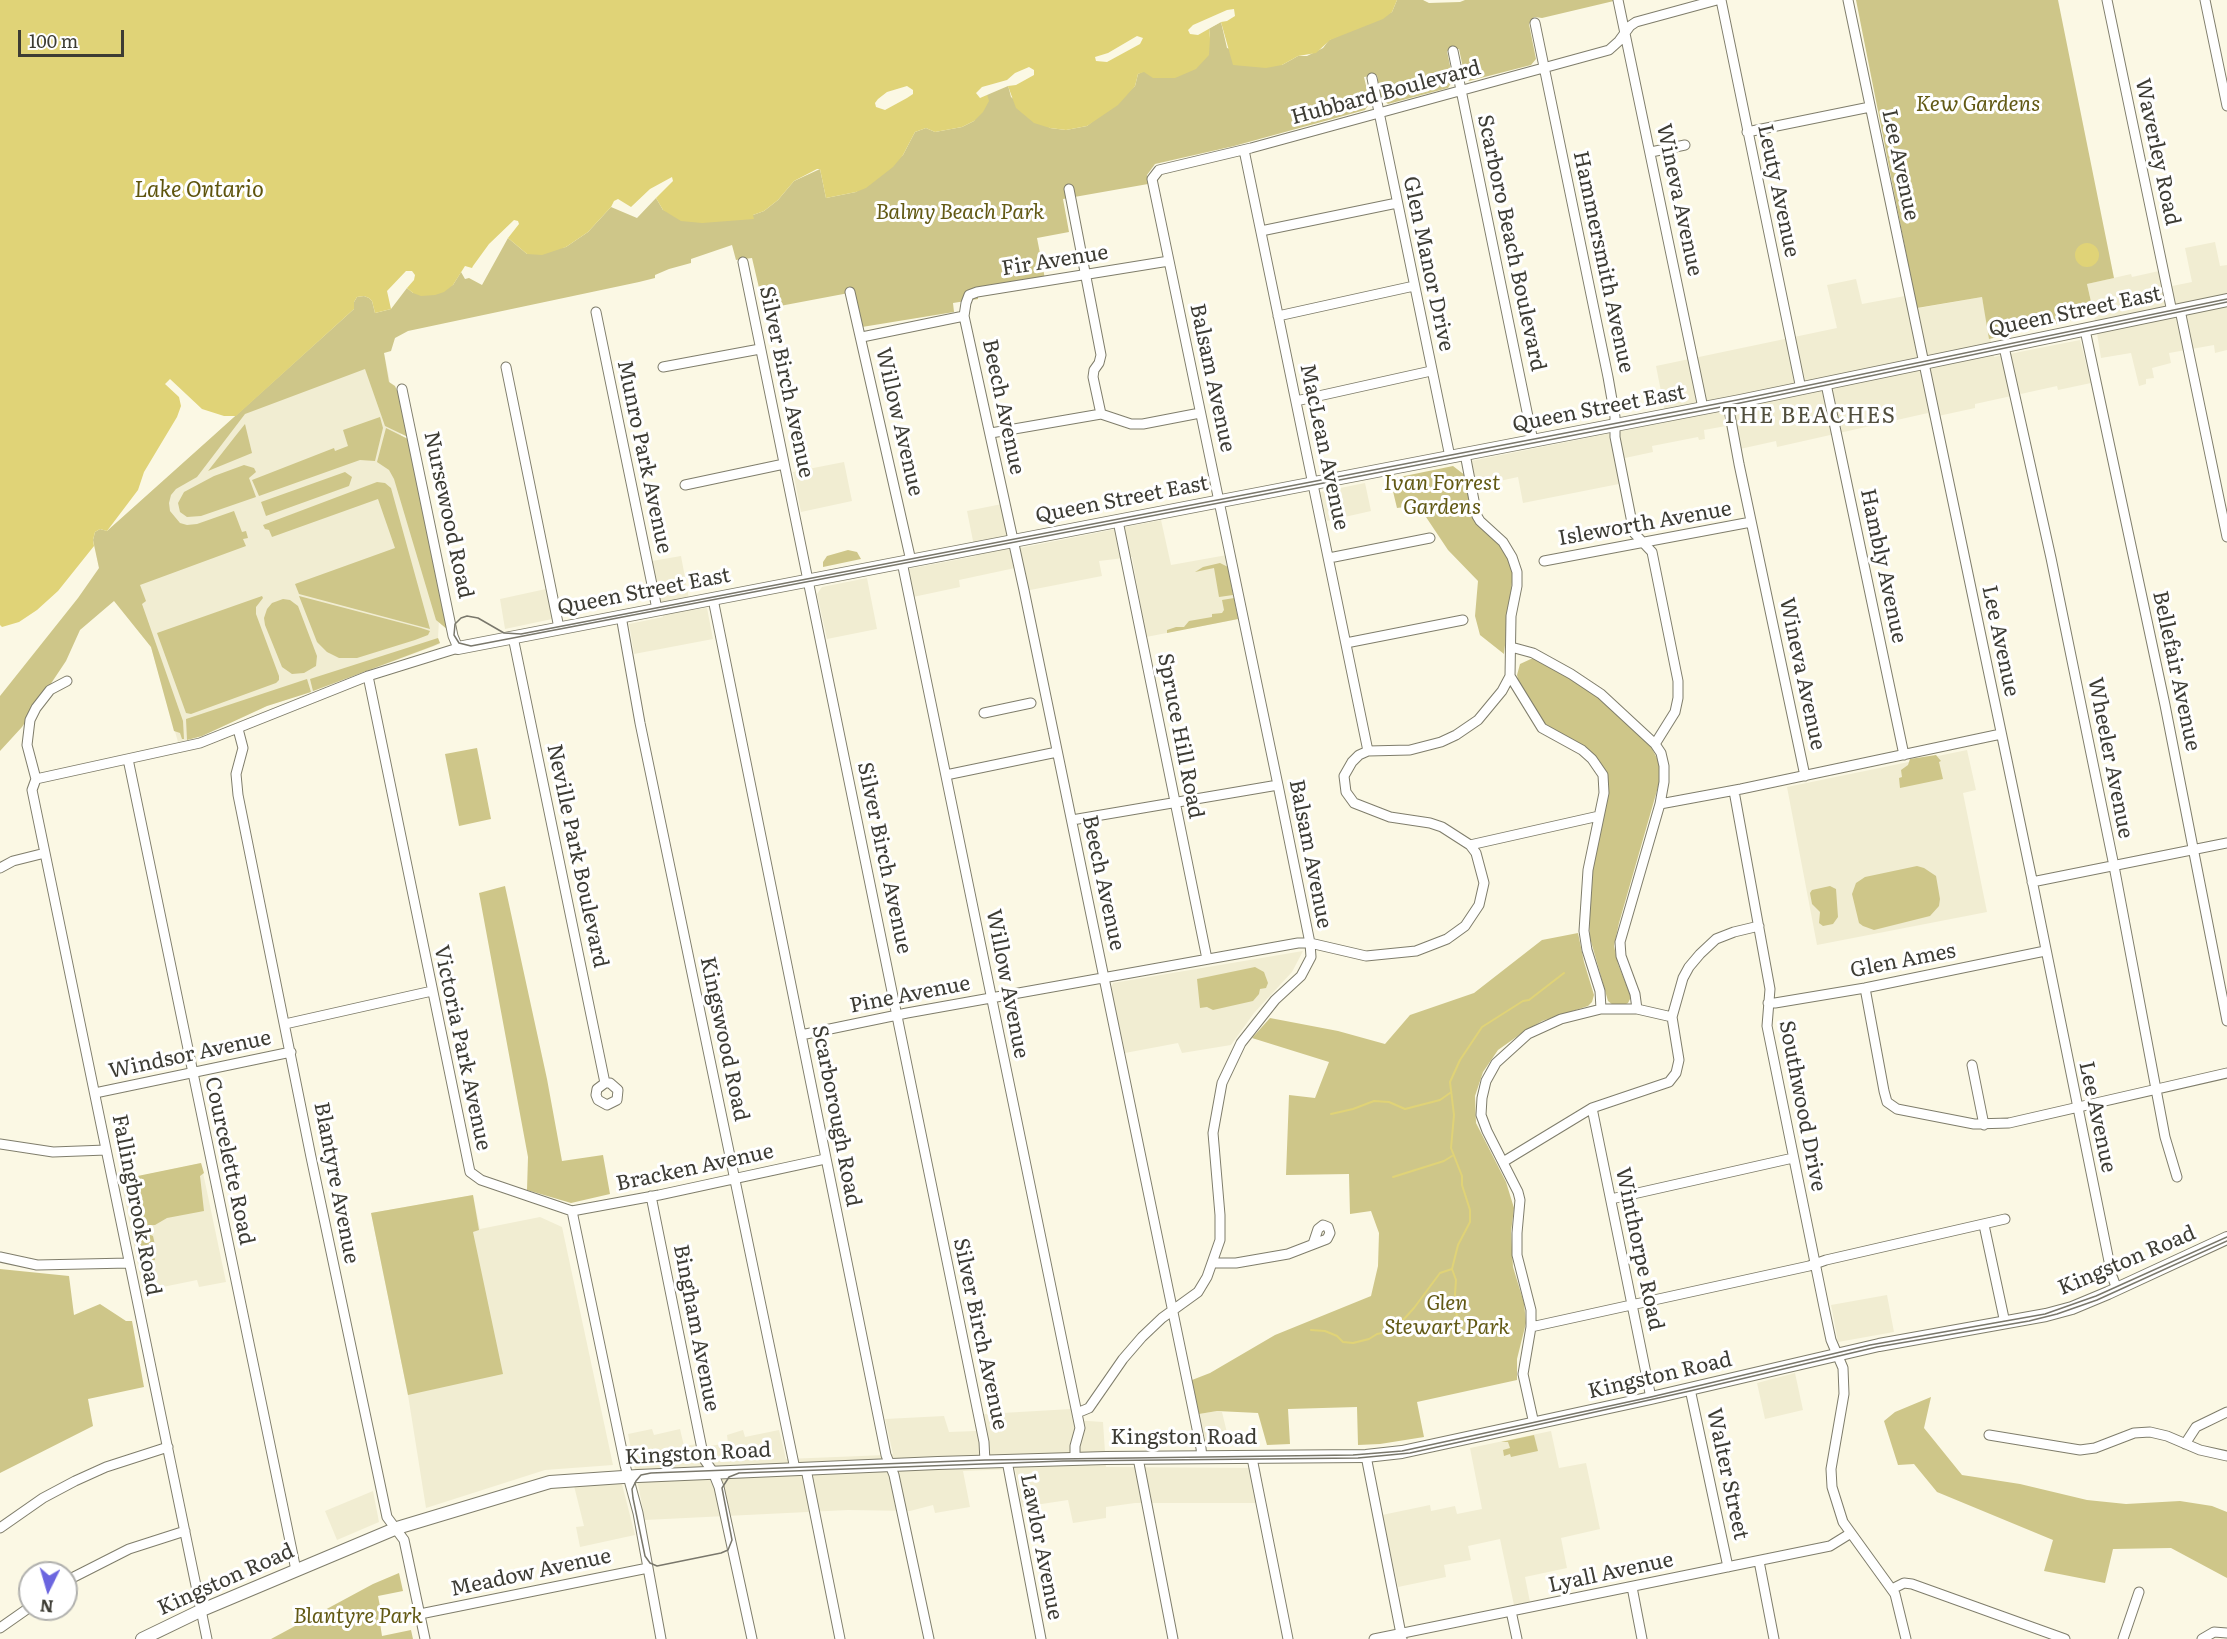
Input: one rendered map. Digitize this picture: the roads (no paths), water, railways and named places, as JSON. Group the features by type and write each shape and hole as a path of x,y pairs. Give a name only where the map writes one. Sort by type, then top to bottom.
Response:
{"main road":[{"name":"Queen Street East","path":"458,648 1728,404 2227,300"},
{"name":"Kingston Road","path":"142,1639 202,1610 397,1528 550,1482 713,1472 1007,1461 1366,1456 1402,1452 1652,1398 1838,1354 2072,1308 2227,1239"}],"street":[{"name":"Wineva Avenue","path":"1618,0 1703,408"},
{"name":"Hubbard Boulevard","path":"1152,179 1159,170 1244,150 1609,50 1636,22 1719,0"},
{"name":"Leuty Avenue","path":"1719,0 1801,389"},
{"name":"Lee Avenue","path":"1848,0 2112,1276 2117,1289"},
{"name":"Waverley Road","path":"2107,0 2227,537"},
{"path":"2205,0 2227,106"},
{"name":"Hammersmith Avenue","path":"1535,23 1608,377 1615,415 1615,437 1634,532 1652,552 1679,690 1670,724 1655,744"},
{"name":"Scarboro Beach Boulevard","path":"1453,51 1533,441"},
{"name":"Glen Manor Drive","path":"1372,78 1450,457"},
{"path":"1748,132 1870,107"},
{"path":"1651,152 1685,145"},
{"name":"MacLean Avenue","path":"1244,150 1368,751"},
{"name":"Balsam Avenue","path":"1077,1413 1089,1408 1123,1359 1142,1337 1198,1292 1213,1263 1220,1228 1213,1133 1222,1083 1236,1051 1246,1036 1275,1000 1305,970 1311,957 1310,942 1220,501 1152,179"},
{"path":"1069,189 1101,355 1094,370 1101,414"},
{"path":"1261,231 1397,203"},
{"name":"Fir Avenue","path":"964,316 969,295 978,292 1169,261"},
{"name":"Silver Birch Avenue","path":"743,262 982,1432 985,1462"},
{"path":"1278,316 1414,286"},
{"name":"Willow Avenue","path":"850,292 862,337 946,775 1077,1413"},
{"name":"Munro Park Avenue","path":"596,312 657,609"},
{"path":"862,337 964,316"},
{"name":"Beech Avenue","path":"964,316 1058,752 1202,1458"},
{"name":"Bellefair Avenue","path":"2085,330 2227,1021"},
{"name":"Wheeler Avenue","path":"2004,347 2051,558 2114,866 2165,1137 2177,1177"},
{"path":"663,368 760,348"},
{"path":"506,367 559,628"},
{"path":"1296,401 1431,371"},
{"name":"Hambly Avenue","path":"1826,384 1904,755"},
{"name":"Nursewood Road","path":"402,389 453,636 458,648"},
{"name":"Wineva Avenue","path":"1728,404 1805,776"},
{"path":"991,433 1101,414 1131,424 1143,424 1200,413"},
{"path":"1310,942 1366,956 1416,951 1447,939 1471,919 1481,898 1484,884 1482,871 1476,853 1470,845 1442,827 1390,817 1354,803 1346,792 1344,776 1352,762 1359,755 1368,751 1410,750 1441,742 1456,735 1478,720 1502,691 1510,676 1511,616 1517,586 1517,572 1512,557 1503,542 1477,516 1465,454"},
{"path":"685,485 784,464"},
{"name":"Spruce Hill Road","path":"1118,521 1207,959"},
{"name":"Isleworth Avenue","path":"1544,561 1752,522"},
{"path":"1329,558 1430,538"},
{"name":"Scarborough Road","path":"713,599 825,1159 929,1639"},
{"name":"Kingswood Road","path":"621,616 642,734 736,1179 840,1639"},
{"path":"1346,643 1463,620"},
{"name":"Neville Park Boulevard","path":"513,637 605,1083"},
{"path":"1511,647 1533,653 1582,681 1620,710 1655,744 1664,766 1660,804 1620,942 1621,957 1635,994 1637,1009"},
{"name":"Queen Street East","path":"36,780 200,743 368,676 458,648"},
{"name":"Victoria Park Avenue","path":"368,676 470,1172 481,1180 572,1211"},
{"path":"1510,676 1542,728 1582,750 1600,769 1604,787 1588,870 1584,931 1587,950 1600,991 1601,1009"},
{"name":"Fallingbrook Road","path":"67,681 50,690 30,720 27,745 36,780 32,790 207,1639"},
{"path":"984,713 1031,703"},
{"name":"Blantyre Avenue","path":"238,729 243,748 236,774 238,795 318,1189 387,1517 404,1540 425,1639"},
{"path":"1660,804 1734,791 2001,734"},
{"path":"946,775 1058,752"},
{"name":"Courcelette Road","path":"128,759 296,1570"},
{"path":"1072,820 1278,785"},
{"name":"Southwood Drive","path":"1734,791 1770,989 1767,1026 1831,1340 1843,1368 1845,1382 1831,1478 1838,1511 1897,1598 1906,1639"},
{"path":"1470,845 1599,816"},
{"path":"2032,882 2227,843"},
{"path":"0,868 13,861 45,853"},
{"path":"1503,1162 1592,1108 1669,1082 1676,1073 1679,1060 1672,1017 1683,978 1700,954 1716,939 1759,926"},
{"name":"Pine Avenue","path":"801,1035 992,998 1310,942"},
{"name":"Glen Ames","path":"1768,1003 1865,988 2045,951"},
{"path":"1865,988 1887,1102 1897,1109 1984,1125 2009,1123 2227,1073"},
{"name":"Windsor Avenue","path":"285,1024 432,991"},
{"path":"1534,1424 1522,1374 1531,1327 1531,1310 1517,1255 1520,1200 1482,1116 1482,1098 1486,1081 1496,1063 1528,1034 1544,1025 1601,1009 1637,1009 1672,1017"},
{"name":"Windsor Avenue","path":"95,1093 291,1052"},
{"path":"1972,1065 1984,1125"},
{"name":"Winthorpe Road","path":"1592,1108 1652,1398"},
{"path":"0,1144 53,1152 106,1150"},
{"path":"1611,1199 1793,1158"},
{"name":"Bracken Avenue","path":"572,1211 825,1159"},
{"name":"Bingham Avenue","path":"651,1196 704,1459 713,1472 726,1515 752,1639"},
{"path":"572,1211 629,1476 661,1639"},
{"path":"1531,1327 2005,1220"},
{"path":"1984,1225 2004,1323"},
{"path":"1213,1263 1224,1264 1274,1257 1302,1250 1313,1244"},
{"path":"0,1257 37,1265 129,1263"},
{"name":"Walter Street","path":"1690,1389 1728,1567"},
{"path":"2185,1443 2196,1427 2227,1412"},
{"path":"1075,1459 1075,1446 1080,1428 1077,1413"},
{"path":"1989,1435 2080,1450 2095,1448 2129,1434 2142,1432 2162,1434 2200,1450 2227,1456"},
{"path":"0,1528 44,1498 75,1481 106,1467 168,1447"},
{"path":"1366,1456 1401,1636"},
{"path":"1138,1458 1173,1639"},
{"path":"1252,1458 1288,1639"},
{"name":"Lawlor Avenue","path":"1007,1461 1041,1639"},
{"path":"78,1575 129,1549 185,1531"},
{"name":"Lyall Avenue","path":"1374,1639 1401,1636 1511,1611 1830,1546 1851,1533"},
{"path":"1759,1561 1774,1639"},
{"name":"Meadow Avenue","path":"420,1614 648,1568"},
{"path":"1892,1589 1904,1583 1912,1584 2065,1639"},
{"path":"1632,1587 1642,1639"},
{"path":"2123,1639 2139,1592"},
{"path":"1511,1611 1517,1639"},
{"path":"0,1628 18,1615"},
{"path":"2202,1639 2214,1632 2227,1633"}],"water":[{"name":"Lake Ontario","path":"0,0 1397,0 1392,12 1383,19 1330,40 1316,53 1298,56 1282,65 1266,68 1233,65 1221,22 1209,28 1209,55 1196,69 1175,78 1153,78 1144,72 1138,74 1135,86 1118,105 1087,126 1066,130 1034,123 1016,108 1008,86 987,94 989,101 983,112 974,121 962,127 935,132 926,128 915,132 903,155 893,167 866,188 826,198 820,169 817,169 794,181 778,200 764,211 753,215 754,219 702,223 681,221 663,210 656,198 673,181 672,177 650,189 631,207 618,199 614,201 588,232 566,247 542,255 527,254 508,238 519,224 514,220 489,244 472,268 465,266 453,285 444,292 421,296 413,293 407,288 415,275 412,271 406,271 387,291 391,309 375,313 369,298 357,297 354,309 236,416 224,416 202,409 170,379 165,384 179,397 181,406 177,417 144,472 138,490 107,531 100,529 95,532 94,546 58,591 37,610 19,622 2,627 0,625"},
{"path":"2087,243 2095,247 2099,255 2095,263 2087,267 2079,263 2075,255 2079,247"}],"waterway":[{"path":"1455,1333 1456,1280 1452,1269 1458,1245 1470,1222 1470,1210 1462,1185 1462,1176 1451,1148 1454,1115 1450,1082 1460,1060 1482,1027 1523,1001 1529,1000 1564,973"},
{"path":"1331,1114 1374,1101 1389,1102 1405,1109 1440,1100 1450,1093"},
{"path":"1393,1177 1444,1161 1452,1156"},
{"path":"1311,1330 1325,1331 1337,1336 1343,1342 1353,1343 1393,1331 1414,1308 1440,1273 1452,1269"}],"tram line":[{"path":"2227,299 1737,400 521,634 504,633 478,618 467,616 455,624 454,635 459,643 471,646 1716,408 2227,302"},
{"path":"2227,1237 2096,1296 2045,1314 1870,1345 1651,1397 1402,1451 1353,1455 985,1460 651,1473 641,1475 636,1481 632,1489 633,1498 645,1556 650,1563 657,1566 728,1550 732,1540 722,1488 729,1477 739,1473 1063,1461 1358,1458 1410,1453 1877,1347 2029,1321 2057,1314 2097,1300 2227,1241"}],"district":[{"name":"THE BEACHES","path":"1809,417"}],"park label":[{"name":"Kew Gardens","path":"1978,105"},
{"name":"Balmy Beach Park","path":"960,213"},
{"name":"Ivan Forrest Gardens","path":"1442,496"},
{"name":"Glen Stewart Park","path":"1447,1316"},
{"name":"Blantyre Park","path":"358,1617"}]}
